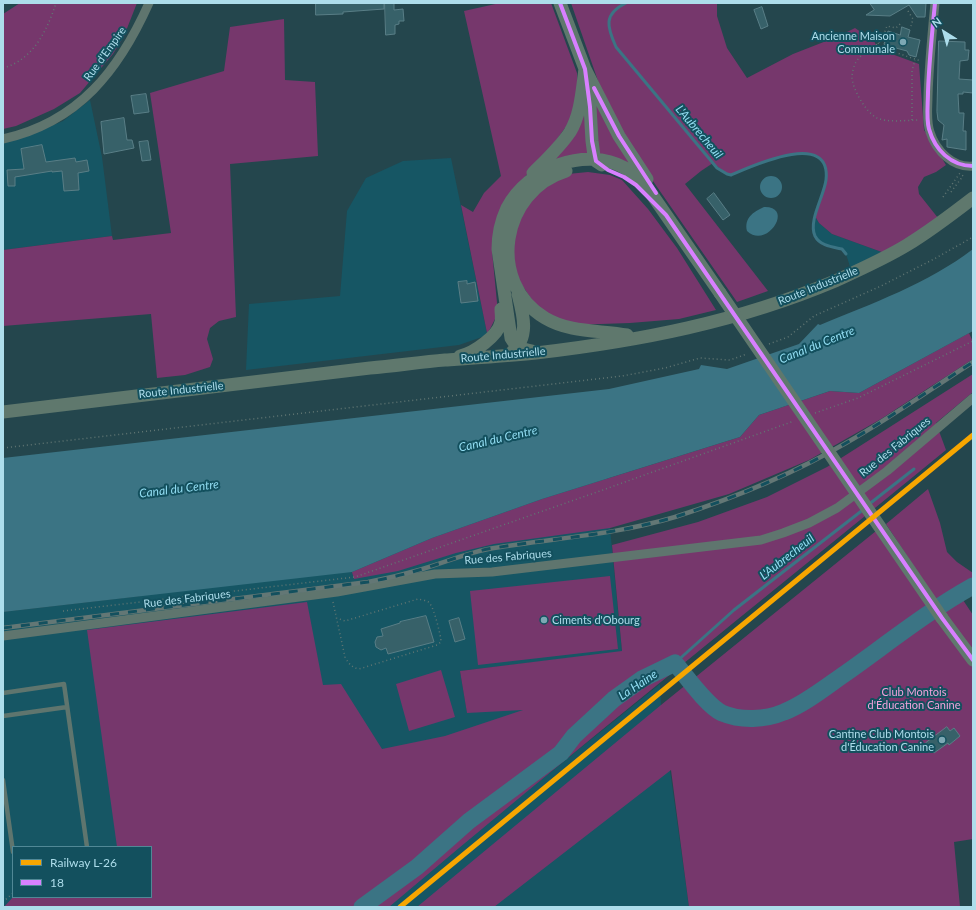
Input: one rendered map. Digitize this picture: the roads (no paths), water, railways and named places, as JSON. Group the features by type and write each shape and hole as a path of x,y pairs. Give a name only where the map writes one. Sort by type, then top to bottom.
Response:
{"main road":[{"path":"560,3 585,69 619,136 673,217 680,235"},
{"path":"585,69 590,107 592,141 596,160 608,170 624,177 636,185 666,215"},
{"path":"442,360 467,355 490,338 498,329 501,322 498,235 501,222 508,208 521,189 571,131 580,107 585,69"},
{"path":"521,189 544,171 569,162 583,160 596,160 615,164 632,172 646,186 942,618 973,660"},
{"path":"507,356 518,346 522,335 524,320 510,271 510,232 513,221 526,199 546,180 564,172 578,169 608,170"},
{"name":"Route Industrielle","path":"3,412 442,360 538,353 643,337 696,327 758,310 808,292 852,273 906,246 942,222 973,198"},
{"path":"498,249 509,332 514,344 538,353"},
{"path":"515,286 531,307 539,314 553,322 578,330 643,337"}],"street":[{"name":"Rue d'Empire","path":"3,138 31,130 54,120 78,104 95,90 119,60 136,31 149,3"},
{"path":"935,3 929,63 928,119 930,132 934,141 945,155 956,164 970,166"},
{"name":"Rue des Fabriques","path":"3,636 331,592 435,574 492,572 761,540 783,534 809,523 837,508 887,471 973,398"}],"lane":[{"path":"3,693 64,684 87,846"},
{"path":"3,716 67,707"},
{"path":"3,780 12,846"}],"water":[{"path":"771,176 779,179 782,187 779,195 771,198 763,195 760,187 763,179"},
{"path":"764,207 773,209 777,213 778,219 775,226 762,235 755,235 747,231 746,226 750,216"},
{"name":"Canal du Centre","path":"973,249 973,331 859,393 830,391 759,415 740,437 542,499 432,538 352,572 3,612 3,458 609,389 699,369 701,365 727,369 799,344 818,324 820,325 899,292 938,272"}],"waterway":[{"name":"L'Aubrecheuil","path":"626,3 619,7 610,16 609,27 616,47 717,168 731,175 772,159 789,155 804,154 817,156 825,165 825,186 813,223 813,230 815,236 820,242 827,246 842,249 846,254"},
{"name":"L'Aubrecheuil","path":"868,505 914,469"},
{"name":"L'Aubrecheuil","path":"675,663 734,610 864,509"},
{"name":"La Haine","path":"362,907 417,867 469,821 561,753 574,736 614,699 642,679 675,663 703,698 722,713 729,716 745,718 761,718 777,715 808,700 924,617 973,586"}],"railway":[{"path":"3,628 368,582 413,572 484,550 585,536 630,528 675,517 719,502 805,465 878,424 973,362"}],"rail line":[{"name":"L-26","path":"400,907 973,435"}],"place":[{"name":"Ancienne Maison Communale","path":"903,42"},
{"name":"Ciments d'Obourg","path":"544,620"},
{"name":"Cantine Club Montois d'Éducation Canine","path":"942,740"}],"park label":[{"name":"Club Montois d'Éducation Canine","path":"914,698"}]}
